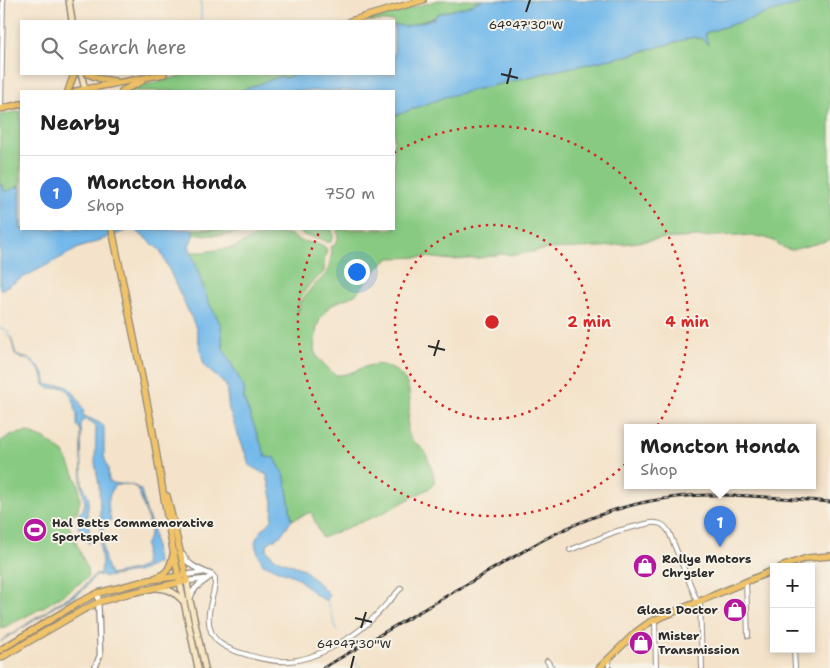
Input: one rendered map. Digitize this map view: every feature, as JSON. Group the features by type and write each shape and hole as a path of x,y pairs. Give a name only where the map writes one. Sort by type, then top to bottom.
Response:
{"main road":[{"path":"69,0 72,20"},
{"path":"353,20 423,0"},
{"path":"68,90 74,75"},
{"path":"81,75 85,90 160,75"},
{"path":"91,75 104,80 123,82"},
{"path":"124,90 151,77"},
{"path":"0,109 20,105"},
{"path":"112,230 158,458 174,553 190,600 205,668"},
{"path":"158,458 181,552 183,601 198,668"},
{"path":"0,650 98,593 160,576 169,570 174,553"},
{"path":"795,563 808,558 830,556"},
{"path":"599,668 636,632 655,620 770,572"},
{"path":"149,580 183,581"},
{"path":"0,658 99,602 183,581"},
{"path":"154,588 167,589 174,592 183,601"}],"street":[{"path":"0,109 3,0"},
{"path":"570,550 617,531 650,522 665,526 699,601 702,668"},
{"path":"181,552 189,563 215,578 216,583 209,620 212,633 218,643 228,650 276,661 288,662 307,658 351,636 367,624 401,588"},
{"path":"183,581 205,572"},
{"path":"190,600 193,590 212,575"},
{"path":"183,581 207,579"},
{"path":"746,581 748,636"},
{"path":"95,668 100,655 98,593"},
{"path":"655,620 656,668"},
{"path":"794,653 794,668"},
{"path":"609,658 609,668"},
{"path":"547,661 552,668"}],"green space":[{"path":"438,0 481,0 469,6 437,14 435,17 405,27 395,26 395,20 370,20"},
{"path":"817,0 830,0 830,240 792,250 786,249 774,241 763,237 737,235 658,239 603,247 549,249 514,255 502,254 452,260 426,257 389,258 355,295 337,302 328,308 321,317 317,327 314,350 317,357 335,375 351,373 364,367 378,365 394,370 405,380 409,393 408,434 425,452 432,470 434,483 430,488 381,514 322,538 311,512 292,520 285,477 275,458 266,457 244,400 244,388 223,348 221,325 208,301 191,252 236,247 259,234 274,233 289,234 300,241 324,246 327,250 324,272 305,291 300,300 297,314 303,299 312,287 327,274 332,253 330,247 335,245 338,238 337,230 395,230 395,116 444,97 630,55 693,37 703,39 707,44 705,33 794,5"},
{"path":"184,75 292,75 285,78 281,76 243,90 130,90"},
{"path":"20,111 20,186 7,192 0,183 0,115"},
{"path":"193,230 242,230 232,234 194,234"},
{"path":"296,230 332,230 333,238 330,243 306,236"},
{"name":"Hal Betts Commemorative Sportsplex","path":"28,432 45,439 64,453 79,485 80,501 77,512 70,515 68,524 87,568 88,577 46,606 0,629 0,442 10,435"}],"water":[{"path":"481,0 817,0 794,5 705,33 708,45 703,39 693,37 630,55 445,97 395,116 395,90 243,90 281,76 285,78 292,75 395,75 395,26 405,27 435,18 437,14 469,6"},
{"path":"0,183 6,192 20,185 20,230 128,230 79,248 0,290"},
{"path":"135,230 193,230 194,234 189,246 208,301 221,325 223,348 244,388 244,400 266,457 275,458 285,477 292,520 280,536 268,543 266,550 276,559 304,569 329,594 327,601 317,596 296,577 263,564 255,544 261,531 272,520 273,502 267,475 250,466 229,410 226,385 204,366 196,328 160,250"},
{"path":"11,337 16,354 27,358 37,365 45,376 46,383 69,388 81,404 84,412 82,414 104,427 104,456 108,468 109,481 123,484 114,486 108,503 111,520 103,526 104,551 110,575 135,570 146,565 145,546 150,534 148,520 138,489 132,485 141,490 153,529 157,563 140,571 106,577 99,575 93,578 83,590 76,595 57,605 15,633 35,618 82,589 92,577 100,573 102,563 99,485 95,463 95,424 86,419 81,424 82,467 81,431 77,425 75,404 69,392 64,388 49,388 44,385 43,377 37,367 28,359 23,359 15,355"},
{"path":"82,473 82,483 89,498 87,515 91,541 89,544 79,529 78,514 83,510 85,503 81,481"}],"waterway":[{"path":"201,0 201,20"},
{"path":"0,328 9,332 8,337 11,337"},
{"path":"327,601 337,630"},
{"path":"355,662 360,668"}],"railway":[{"path":"323,668 541,541 601,514 643,503 686,496 739,495 830,502"}],"place":[{"name":"Hal Betts Commemorative Sportsplex","path":"35,530"},
{"name":"Moncton Honda","path":"720,547"},
{"name":"Rallye Motors Chrysler","path":"645,566"},
{"name":"Glass Doctor","path":"735,610"},
{"name":"Mister Transmission","path":"641,643"}]}
